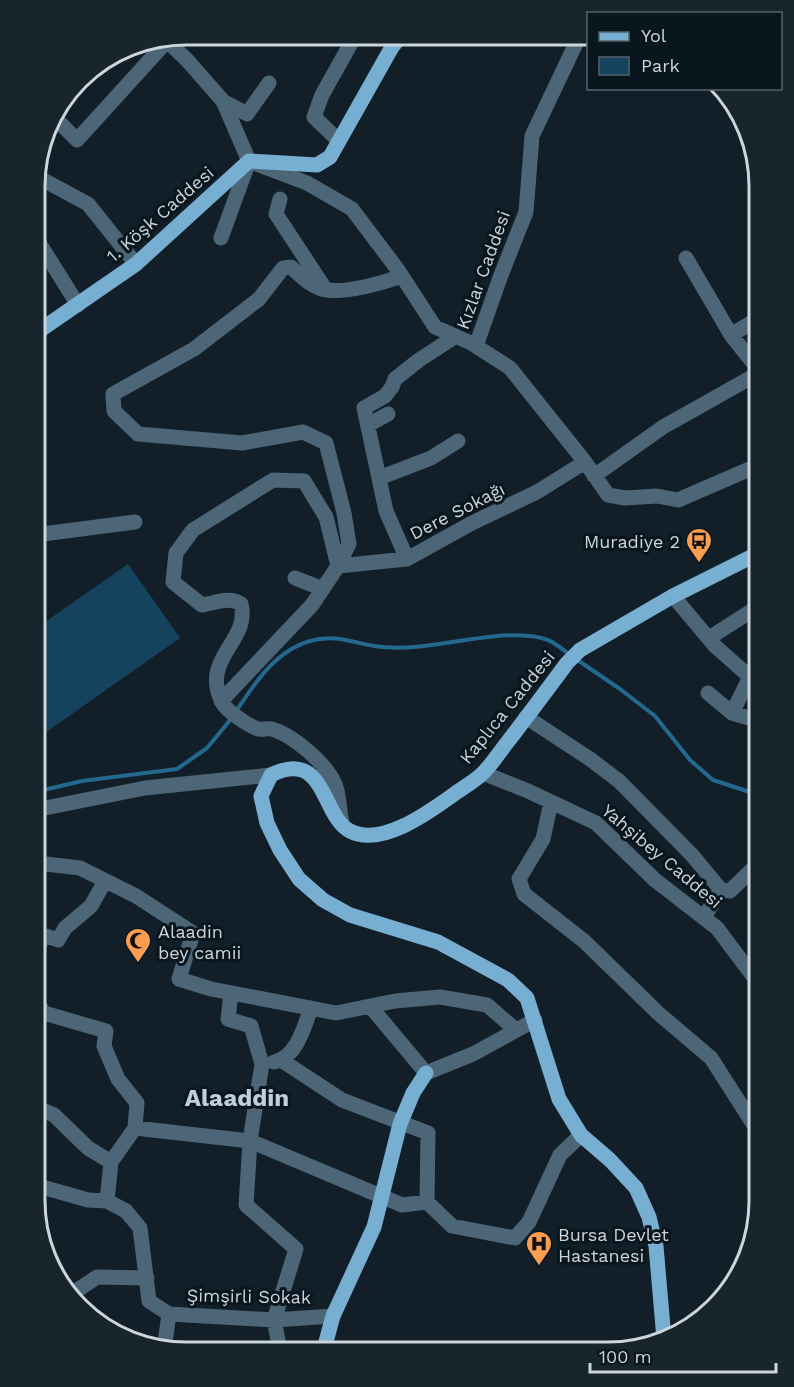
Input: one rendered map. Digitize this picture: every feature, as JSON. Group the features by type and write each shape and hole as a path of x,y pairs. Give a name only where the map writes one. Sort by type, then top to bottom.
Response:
{"main road":[{"path":"249,161 317,165 330,157 394,45"},
{"name":"1. Köşk Caddesi","path":"45,327 136,264 249,161"},
{"name":"Kaplıca Caddesi","path":"342,823 349,830 365,834 389,832 427,814 483,772 579,650 673,596 749,558"},
{"path":"342,823 316,778 291,768 271,775 261,796 267,823 280,850 299,879 323,900 350,915 438,942 508,980 526,998 559,1099 581,1135 610,1160 636,1188 645,1207 656,1246 663,1330"},
{"path":"326,1342 333,1316 374,1227 400,1124 413,1093 426,1073"},
{"path":"658,1333 661,1313"}],"street":[{"path":"339,141 314,117 322,95 350,45"},
{"name":"Kızlar Caddesi","path":"476,346 526,212 532,136 575,45"},
{"path":"172,46 223,101 249,161 221,238"},
{"path":"60,123 77,140 159,48"},
{"path":"223,101 246,114 269,84"},
{"path":"249,161 307,183 352,209 402,276 435,327 476,346 510,368 585,462 608,495 625,498 657,496 678,500 749,469"},
{"path":"45,181 88,204 136,264"},
{"path":"280,199 276,214 326,290"},
{"path":"45,252 78,305"},
{"path":"686,258 731,335 749,359"},
{"path":"228,709 312,605 338,566 349,544 344,513 326,443 303,432 242,443 138,434 114,411 113,394 194,349 259,298 282,268 291,267 309,283 326,290 357,288 402,276"},
{"path":"731,335 749,324"},
{"path":"407,559 386,511 364,408 384,396 392,387 395,379 411,366 456,336"},
{"path":"594,476 663,427 749,378"},
{"path":"368,425 388,414"},
{"path":"379,478 431,458 458,441"},
{"name":"Dere Sokağı","path":"338,566 407,559 472,523 537,492 585,462"},
{"path":"338,566 326,517 304,481 273,480 193,530 176,553 173,582 202,605 235,599 241,604 244,613 241,625 217,669 215,679 228,709 257,729 272,729 287,737 323,764 336,785 342,823"},
{"path":"45,534 135,522"},
{"path":"295,578 323,588"},
{"path":"673,596 709,638 749,672"},
{"path":"709,638 749,612"},
{"path":"732,713 749,686"},
{"path":"708,693 732,713 749,718"},
{"path":"526,717 619,781 693,855 721,890 730,891 749,873"},
{"name":"Yahşibey Caddesi","path":"483,772 596,823 655,880 717,928 749,971"},
{"path":"45,808 145,788 271,775"},
{"path":"551,802 543,839 519,879 524,894 584,941 658,1013 711,1058 749,1117"},
{"path":"45,864 80,868 136,897 193,933 179,979 211,989 336,1013 395,1001 440,997 487,1005 516,1030"},
{"path":"45,936 58,940 65,927 91,906 105,881"},
{"path":"704,917 721,890"},
{"path":"231,993 228,1019 251,1026 262,1064 250,1142 246,1205 296,1249 274,1320 278,1342"},
{"path":"370,1006 426,1073 473,1054 535,1020"},
{"path":"262,1064 281,1060 297,1043 311,1008"},
{"path":"45,1020 106,1032 104,1046 118,1079 137,1103 135,1128 111,1162 107,1201 88,1200 45,1188"},
{"path":"281,1060 342,1100 428,1133 427,1202 452,1226 515,1238 529,1222 560,1155 581,1135"},
{"path":"45,1112 54,1116 88,1148 111,1162"},
{"path":"135,1128 250,1142 402,1205 427,1202"},
{"name":"Şimşirli Sokak","path":"107,1201 126,1211 140,1228 149,1301 169,1314 274,1320 333,1316"},
{"path":"77,1290 97,1277 147,1278"},
{"path":"165,1341 169,1314"}],"green space":[{"path":"128,564 180,638 45,733 45,622"}],"waterway":[{"path":"235,713 266,670 286,652 318,639 335,638 393,648 510,635 530,636 552,642 570,655"},
{"path":"576,659 655,716 690,760 713,780 749,792"},
{"path":"45,790 82,781 177,769 207,748 231,719"}],"place":[{"name":"Muradiye 2","path":"699,564"},
{"name":"Alaadin bey camii","path":"138,964"},
{"name":"Bursa Devlet Hastanesi","path":"539,1267"}],"district":[{"name":"Alaaddin","path":"237,1098"}]}
